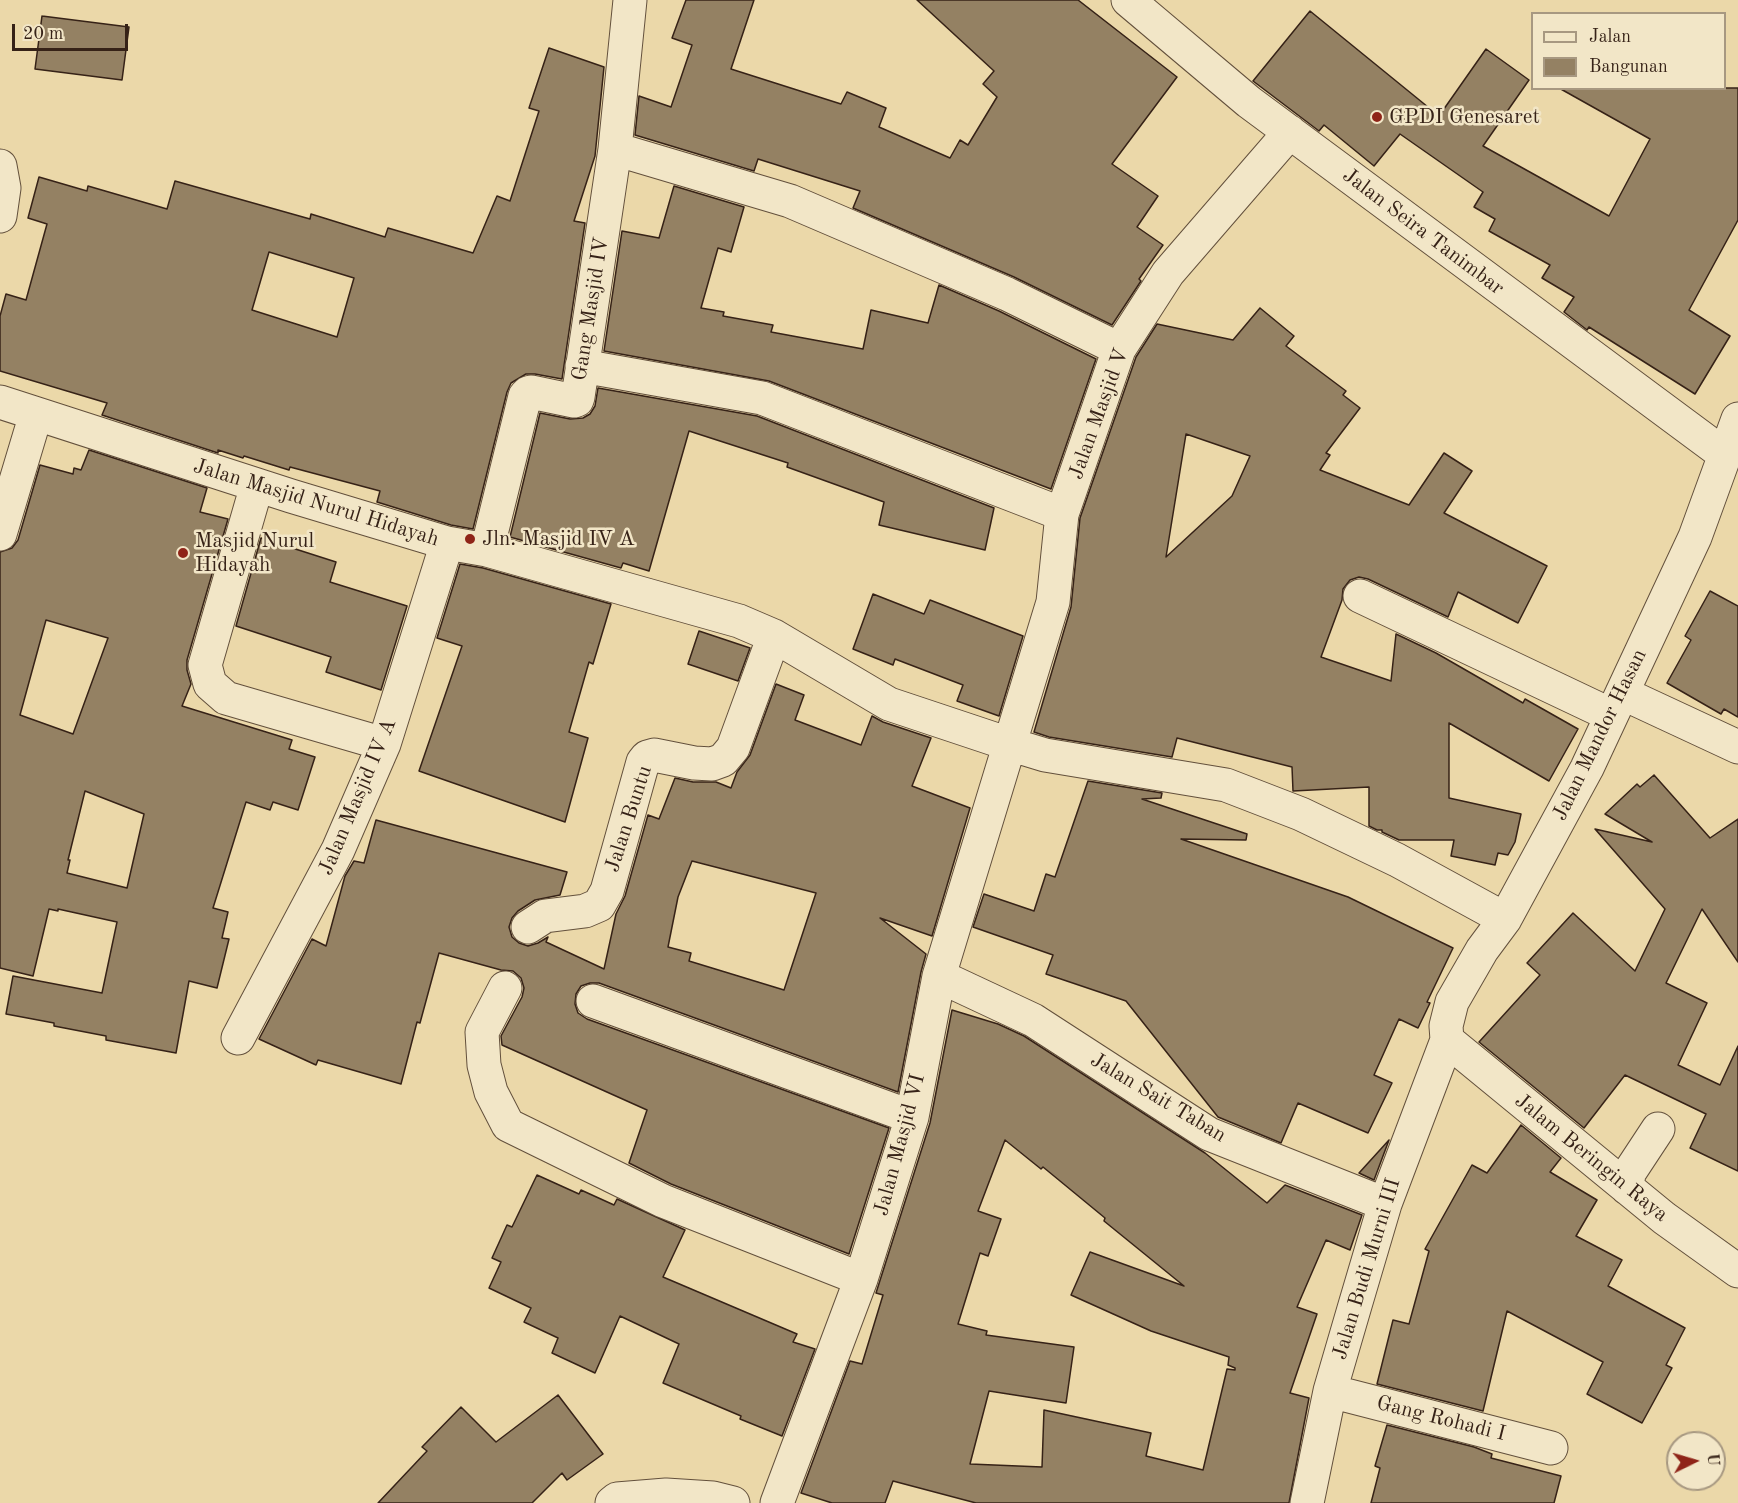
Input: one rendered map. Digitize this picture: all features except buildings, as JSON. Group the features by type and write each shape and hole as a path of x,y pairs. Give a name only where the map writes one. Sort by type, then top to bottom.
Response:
{"street":[{"path":"630,0 615,149 790,201 1007,294 1119,349"},
{"name":"Jalan Seira Tanimbar","path":"1128,0 1249,102 1725,455"},
{"name":"Jalan Masjid V","path":"1009,744 1053,602 1062,514 1119,349 1168,273 1290,132"},
{"name":"Gang Masjid IV","path":"487,550 525,396 531,392 577,400 615,149"},
{"path":"0,166 4,188 0,216"},
{"path":"582,366 762,398 1062,514"},
{"name":"Jalan Masjid Nurul Hidayah","path":"0,402 257,485 447,543 487,550 739,621 774,636 889,704 1009,744 1045,755 1226,785 1301,814 1397,860 1505,919"},
{"path":"0,534 36,414"},
{"name":"Jalan Mandor Hasan","path":"1447,1040 1446,1026 1452,1002 1482,950 1505,919 1587,768 1695,537 1738,419"},
{"path":"257,485 206,665 210,684 226,698 384,744"},
{"name":"Jalan Masjid IV A","path":"238,1038 338,850 384,744 447,543"},
{"path":"1360,596 1617,704 1738,747"},
{"name":"Jalan Buntu","path":"528,927 545,916 585,911 599,905 607,891 643,762 647,757 654,755 712,764 723,760 733,748 774,636"},
{"name":"Jalan Masjid VI","path":"777,1503 861,1280 912,1118 939,976 1009,744"},
{"name":"Jalan Sait Taban","path":"939,976 1034,1020 1209,1134 1385,1204"},
{"path":"505,988 482,1032 484,1065 491,1092 508,1125 663,1201 861,1280"},
{"path":"593,1001 912,1118"},
{"name":"Jalam Beringin Raya","path":"1447,1040 1664,1218 1738,1271"},
{"name":"Jalan Budi Murni III","path":"1307,1503 1330,1391 1385,1204 1447,1040"},
{"path":"1627,1188 1629,1173 1658,1129"},
{"name":"Gang Rohadi I","path":"1330,1391 1551,1448"},
{"path":"616,1502 666,1495 713,1498 733,1503"}],"place":[{"name":"GPDI Genesaret","path":"1377,117"},
{"name":"Jln. Masjid IV A","path":"470,539"},
{"name":"Masjid Nurul Hidayah","path":"183,553"}]}
